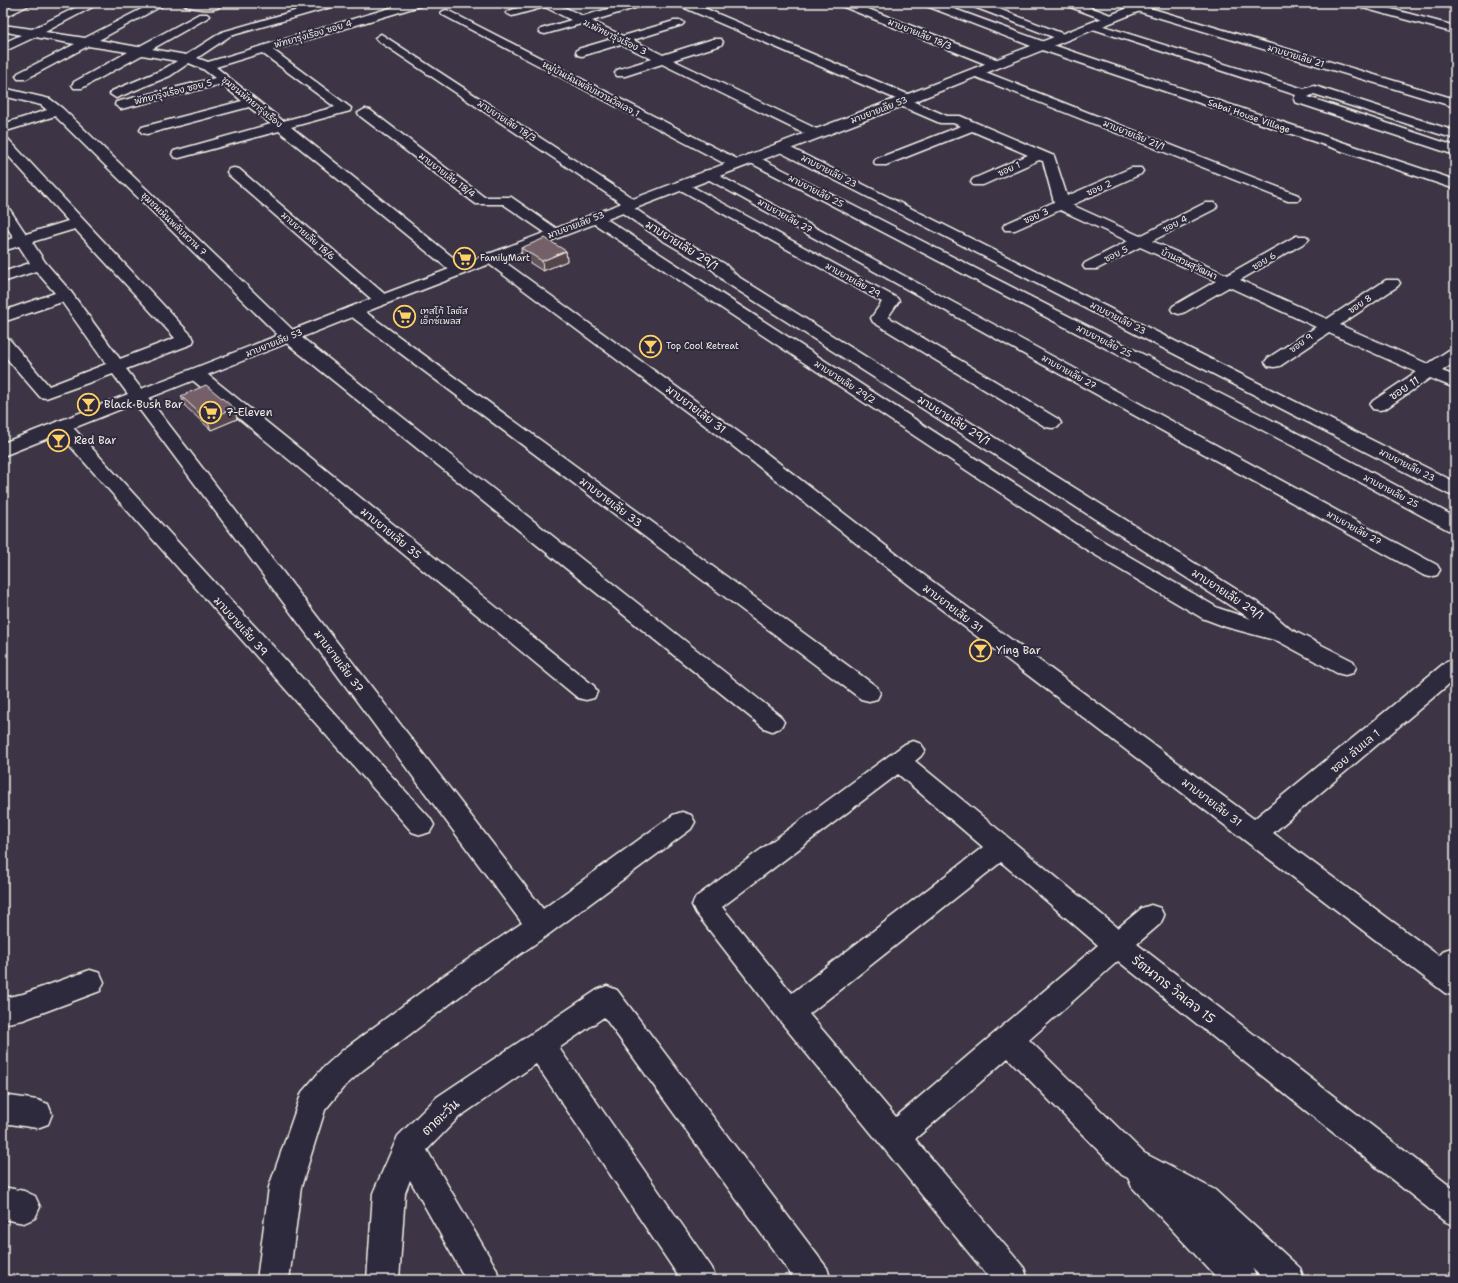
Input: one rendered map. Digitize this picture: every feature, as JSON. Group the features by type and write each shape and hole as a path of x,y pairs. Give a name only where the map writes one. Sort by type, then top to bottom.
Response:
{"street":[{"path":"3,15 27,3"},
{"path":"3,48 94,3"},
{"path":"22,76 162,3"},
{"path":"187,3 213,7"},
{"path":"189,59 226,34 334,3"},
{"name":"พัทยารุ่งเรือง ซอย 4","path":"207,66 419,3"},
{"path":"512,13 546,3"},
{"name":"ม.พัทยารุ่งเรือง 3","path":"546,3 816,134"},
{"path":"682,3 907,99 945,120 955,119 1050,159 1062,205"},
{"name":"มาบยายเลีย 18/3","path":"843,3 997,64"},
{"name":"Sabai House Village","path":"928,3 1043,46 1455,185"},
{"path":"972,3 1065,38"},
{"path":"1069,3 1112,19"},
{"name":"มาบยายเลีย 21","path":"1121,3 1144,6 1455,103"},
{"path":"1356,3 1455,30"},
{"path":"1444,3 1455,6"},
{"path":"545,31 634,6"},
{"name":"มาบยายเลีย 53","path":"3,450 459,270 907,99 1144,6"},
{"name":"หมู่บ้นเนินพลับหวานวิลเลจ 1","path":"447,13 736,164"},
{"path":"78,85 203,16"},
{"path":"582,52 678,22"},
{"path":"1094,26 1304,93 1314,90 1455,135"},
{"name":"ชุมชนพัทยารุ่งเรือง","path":"3,28 189,59 207,66 459,270"},
{"name":"มาบยายเลีย 18/3","path":"381,38 628,206"},
{"path":"621,73 717,42"},
{"path":"179,154 345,108 264,49"},
{"name":"พัทยารุ่งเรือง ซอย 5","path":"189,59 118,100 224,80"},
{"name":"มาบยายเลีย 21/1","path":"975,72 1293,198"},
{"name":"ชุมชนเนินพลับหวาน 7","path":"3,92 45,102 57,111 290,337 772,722"},
{"path":"1304,93 1300,100 1455,151"},
{"path":"147,130 252,102"},
{"path":"3,128 57,111"},
{"name":"มาบยายเลีย 18/4","path":"365,113 482,200 506,200 555,234"},
{"path":"881,162 973,126"},
{"path":"3,142 186,340 46,393 3,343"},
{"name":"มาบยายเลีย 23","path":"781,147 1455,490"},
{"name":"ซอย 1","path":"978,182 1039,155"},
{"name":"มาบยายเลีย 25","path":"752,158 1323,454 1455,525"},
{"name":"ซอย 2","path":"1062,205 1136,171"},
{"name":"มาบยายเลีย 18/6","path":"234,172 382,300"},
{"name":"มาบยายเลีย 27","path":"709,174 1430,570"},
{"name":"มาบยายเลีย 29","path":"682,185 891,301 879,318 1052,423"},
{"name":"ซอย 3","path":"1010,227 1062,205"},
{"name":"บ้านสวนสุวัฒนา","path":"1062,205 1228,282 1328,325 1455,383"},
{"name":"มาบยายเลีย 29/1","path":"628,206 667,237 719,267 731,279 1258,613 1285,635"},
{"name":"ซอย 4","path":"1140,241 1210,206"},
{"name":"มาบยายเลีย 37","path":"3,210 39,265 65,295 138,397 540,926"},
{"name":"มาบยายเลีย 29/2","path":"595,218 1094,545 1210,613 1234,622 1285,635"},
{"path":"3,246 77,223"},
{"name":"ซอย 6","path":"1178,309 1228,282 1301,239"},
{"name":"ซอย 5","path":"1091,266 1140,241"},
{"name":"มาบยายเลีย 31","path":"490,258 741,442 906,572 1254,833 1450,972"},
{"path":"3,277 39,265"},
{"name":"ซอย 8","path":"1328,325 1392,283"},
{"path":"3,317 65,295"},
{"name":"มาบยายเลีย 33","path":"354,311 869,693"},
{"name":"ซอย 9","path":"1274,362 1328,325"},
{"name":"ซอย 11","path":"1379,405 1455,354"},
{"name":"มาบยายเลีย 35","path":"196,374 586,692"},
{"name":"มาบยายเลีย 39","path":"62,426 421,825"},
{"path":"1285,635 1345,667"},
{"name":"ซอย ลับแล 1","path":"1254,833 1455,667"},
{"name":"รัตนากร วิลเลจ 15","path":"790,1012 706,905 905,755 1001,847 1118,945 1455,1210"},
{"path":"273,1280 285,1187 313,1102 333,1078 353,1060 449,988 540,926 682,822"},
{"path":"1001,847 790,1012 1012,1280"},
{"path":"895,1137 1150,916"},
{"path":"3,1010 23,1007 90,982"},
{"name":"ตาตะวัน","path":"383,1280 389,1193 409,1147 448,1107 606,999 815,1280"},
{"path":"1008,1039 1133,1164 1241,1280"},
{"path":"539,1044 700,1280"},
{"path":"3,1109 37,1114"},
{"path":"409,1147 484,1280"},
{"path":"1133,1164 1204,1201 1288,1280"}],"building":[{"path":"545,238 566,251 542,261 521,248"},
{"path":"206,385 234,408 207,420 181,396"}],"place":[{"name":"FamilyMart","path":"465,258"},
{"name":"เทสโก้ โลตัส เอ็กซ์เพลส","path":"405,316"},
{"name":"Top Cool Retreat","path":"650,346"},
{"name":"Black Bush Bar","path":"88,404"},
{"name":"7-Eleven","path":"211,412"},
{"name":"Red Bar","path":"58,440"},
{"name":"Ying Bar","path":"980,650"}]}
